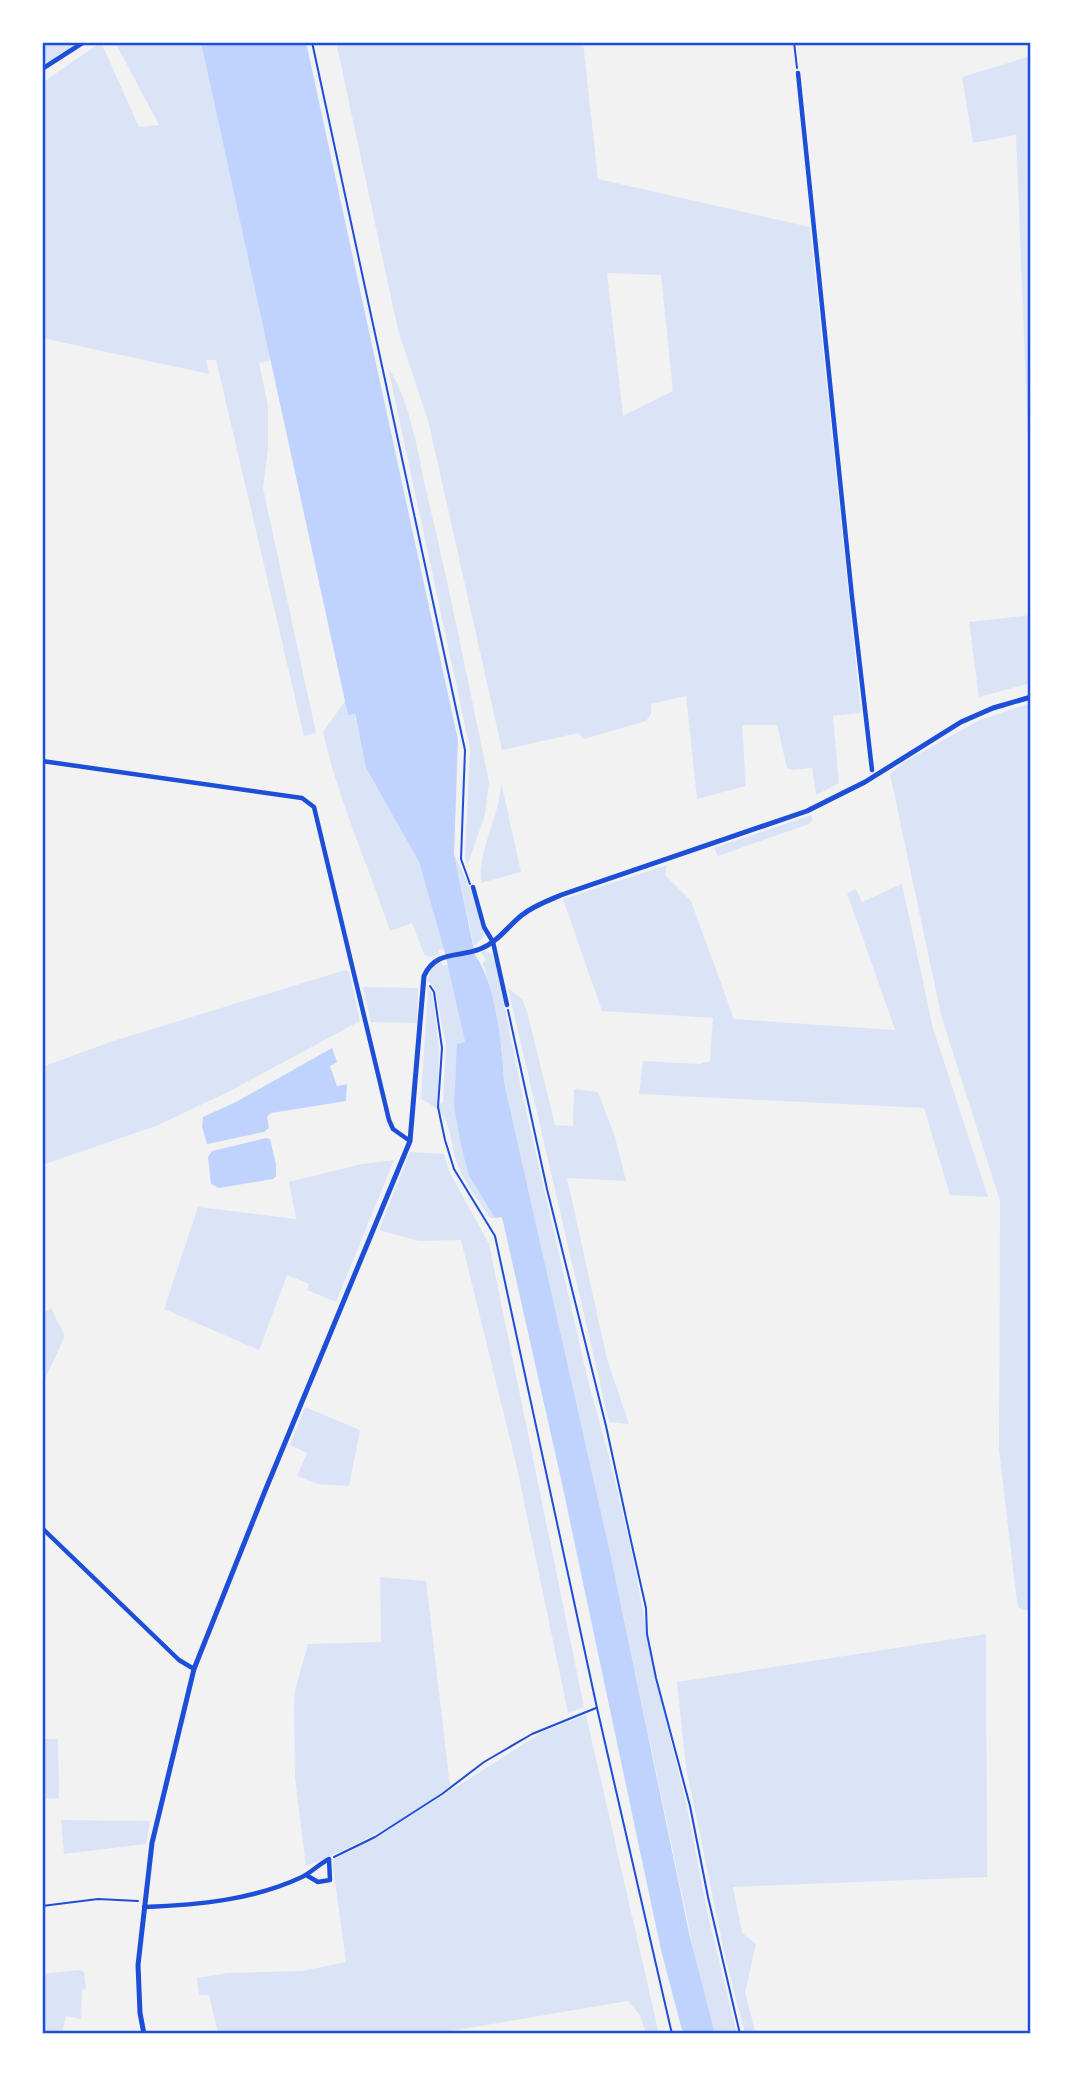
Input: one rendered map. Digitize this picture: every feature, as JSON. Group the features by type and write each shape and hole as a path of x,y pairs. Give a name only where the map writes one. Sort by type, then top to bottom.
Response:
{"street":[{"path":"42,69 84,42"},
{"path":"798,73 852,597 873,770"},
{"path":"144,2034 138,1985 143,1904 152,1843 194,1669 410,1142 424,976 428,967 440,958 480,949 493,942 523,914 543,903 807,811 865,782 961,722 993,708 1031,697"},
{"path":"42,761 309,801 314,807 389,1120 393,1129 410,1142"},
{"path":"471,885 484,927 493,942 507,1005"},
{"path":"42,1528 179,1660 194,1669"},
{"path":"143,1904 230,1900 263,1893 306,1875 316,1865 329,1859 330,1880 318,1882 306,1875"}],"path":[{"path":"312,42 465,750 461,859 471,885"},
{"path":"794,42 798,73"},
{"path":"424,976 434,992 442,1048 438,1107 445,1140 454,1169 495,1236 597,1707 672,2034"},
{"path":"507,1005 547,1189 646,1608 647,1634 656,1678 690,1806 740,2034"},
{"path":"329,1859 375,1837 442,1794 484,1762 531,1734 597,1707"},
{"path":"42,1906 98,1899 143,1904"}],"shaded area":[{"path":"42,42 77,42 67,52 42,65"},
{"path":"101,42 139,127 159,125 115,42 203,42 272,360 259,363 268,406 268,448 263,488 316,733 304,736 216,360 206,360 209,374 42,338 42,83"},
{"path":"336,42 583,42 598,179 810,227 861,713 833,716 839,783 816,795 812,768 787,768 777,725 742,725 746,786 697,799 686,696 651,704 651,714 646,721 584,739 578,733 502,750 429,424 398,330","holes":["607,273 661,275 673,391 623,416"]},
{"path":"1031,56 1031,514 1016,135 973,143 962,77"},
{"path":"388,367 403,397 413,429 489,782 485,815 467,866 465,857 470,749"},
{"path":"1031,615 1031,683 979,697 969,622"},
{"path":"350,694 366,768 419,862 444,949 438,950 439,955 430,957 424,954 412,923 390,931 345,807 323,732"},
{"path":"1031,703 1031,1610 1023,1610 1018,1607 1016,1594 999,1450 1000,1201 941,1015 890,774 904,762 980,720"},
{"path":"501,782 521,872 481,883 483,857 497,808"},
{"path":"811,815 813,820 809,824 718,856 714,848"},
{"path":"454,854 473,894 483,926 484,937 474,946"},
{"path":"667,865 665,875 691,901 734,1019 895,1030 847,893 856,889 862,902 902,884 933,1028 988,1197 950,1195 924,1108 639,1094 643,1061 700,1064 710,1061 713,1018 602,1011 563,899"},
{"path":"481,952 492,954 496,965 522,1093 589,1385 631,1549 658,1688 737,2034 715,2034 701,1985 611,1557 504,1082 502,1049 482,964 486,960"},
{"path":"441,962 443,966 448,965 465,1042 454,1106 469,1176 495,1218 490,1218 464,1178 456,1160 446,1122 433,1106 421,1099 428,988 432,993 439,1048 438,1106 443,1102 446,1044 436,993 427,980 433,965"},
{"path":"345,970 349,972 360,1021 230,1091 156,1126 42,1165 42,1067 110,1042"},
{"path":"363,987 418,988 417,1023 371,1022"},
{"path":"508,988 522,999 527,1011 555,1125 573,1126 574,1089 598,1092 615,1137 626,1181 567,1178 607,1359 629,1424 609,1422"},
{"path":"410,1152 444,1154 449,1171 489,1244 584,1707 568,1713 515,1459 461,1240 419,1241 379,1230"},
{"path":"394,1160 336,1302 307,1290 309,1284 287,1275 259,1350 164,1309 198,1207 296,1219 289,1182 362,1164"},
{"path":"51,1308 65,1336 42,1386 42,1314"},
{"path":"305,1407 360,1430 349,1486 317,1484 297,1476 307,1453 290,1445"},
{"path":"380,1577 426,1581 450,1786 381,1831 306,1866 295,1778 295,1690 308,1644 381,1642"},
{"path":"986,1634 987,1877 733,1887 742,1933 756,1944 745,1992 756,2034 745,2034 725,1956 686,1767 677,1682"},
{"path":"586,1715 659,2034 646,2034 640,2015 628,2001 450,2031 449,2034 218,2034 209,1995 199,1995 197,1978 228,1973 302,1971 346,1962 332,1860 384,1833 544,1731"},
{"path":"42,1739 58,1739 59,1798 42,1799"},
{"path":"61,1820 150,1821 146,1844 64,1854"},
{"path":"79,1970 84,1972 86,1989 82,1990 81,2019 66,2016 62,2034 42,2034 42,1974"}],"water":[{"path":"201,42 306,42 458,740 454,854 475,955 493,998 504,1082 611,1557 689,1933 715,2034 683,2034 661,1950 561,1479 502,1217 495,1218 469,1176 461,1145 454,1106 457,1044 465,1042 445,953 419,862 366,768 355,714 348,715"},
{"path":"332,1048 337,1062 330,1066 337,1086 347,1084 346,1101 271,1113 267,1117 269,1128 264,1132 207,1144 202,1127 203,1117 236,1102"},
{"path":"270,1139 276,1164 276,1176 273,1179 219,1188 211,1184 208,1157 212,1151"}]}
